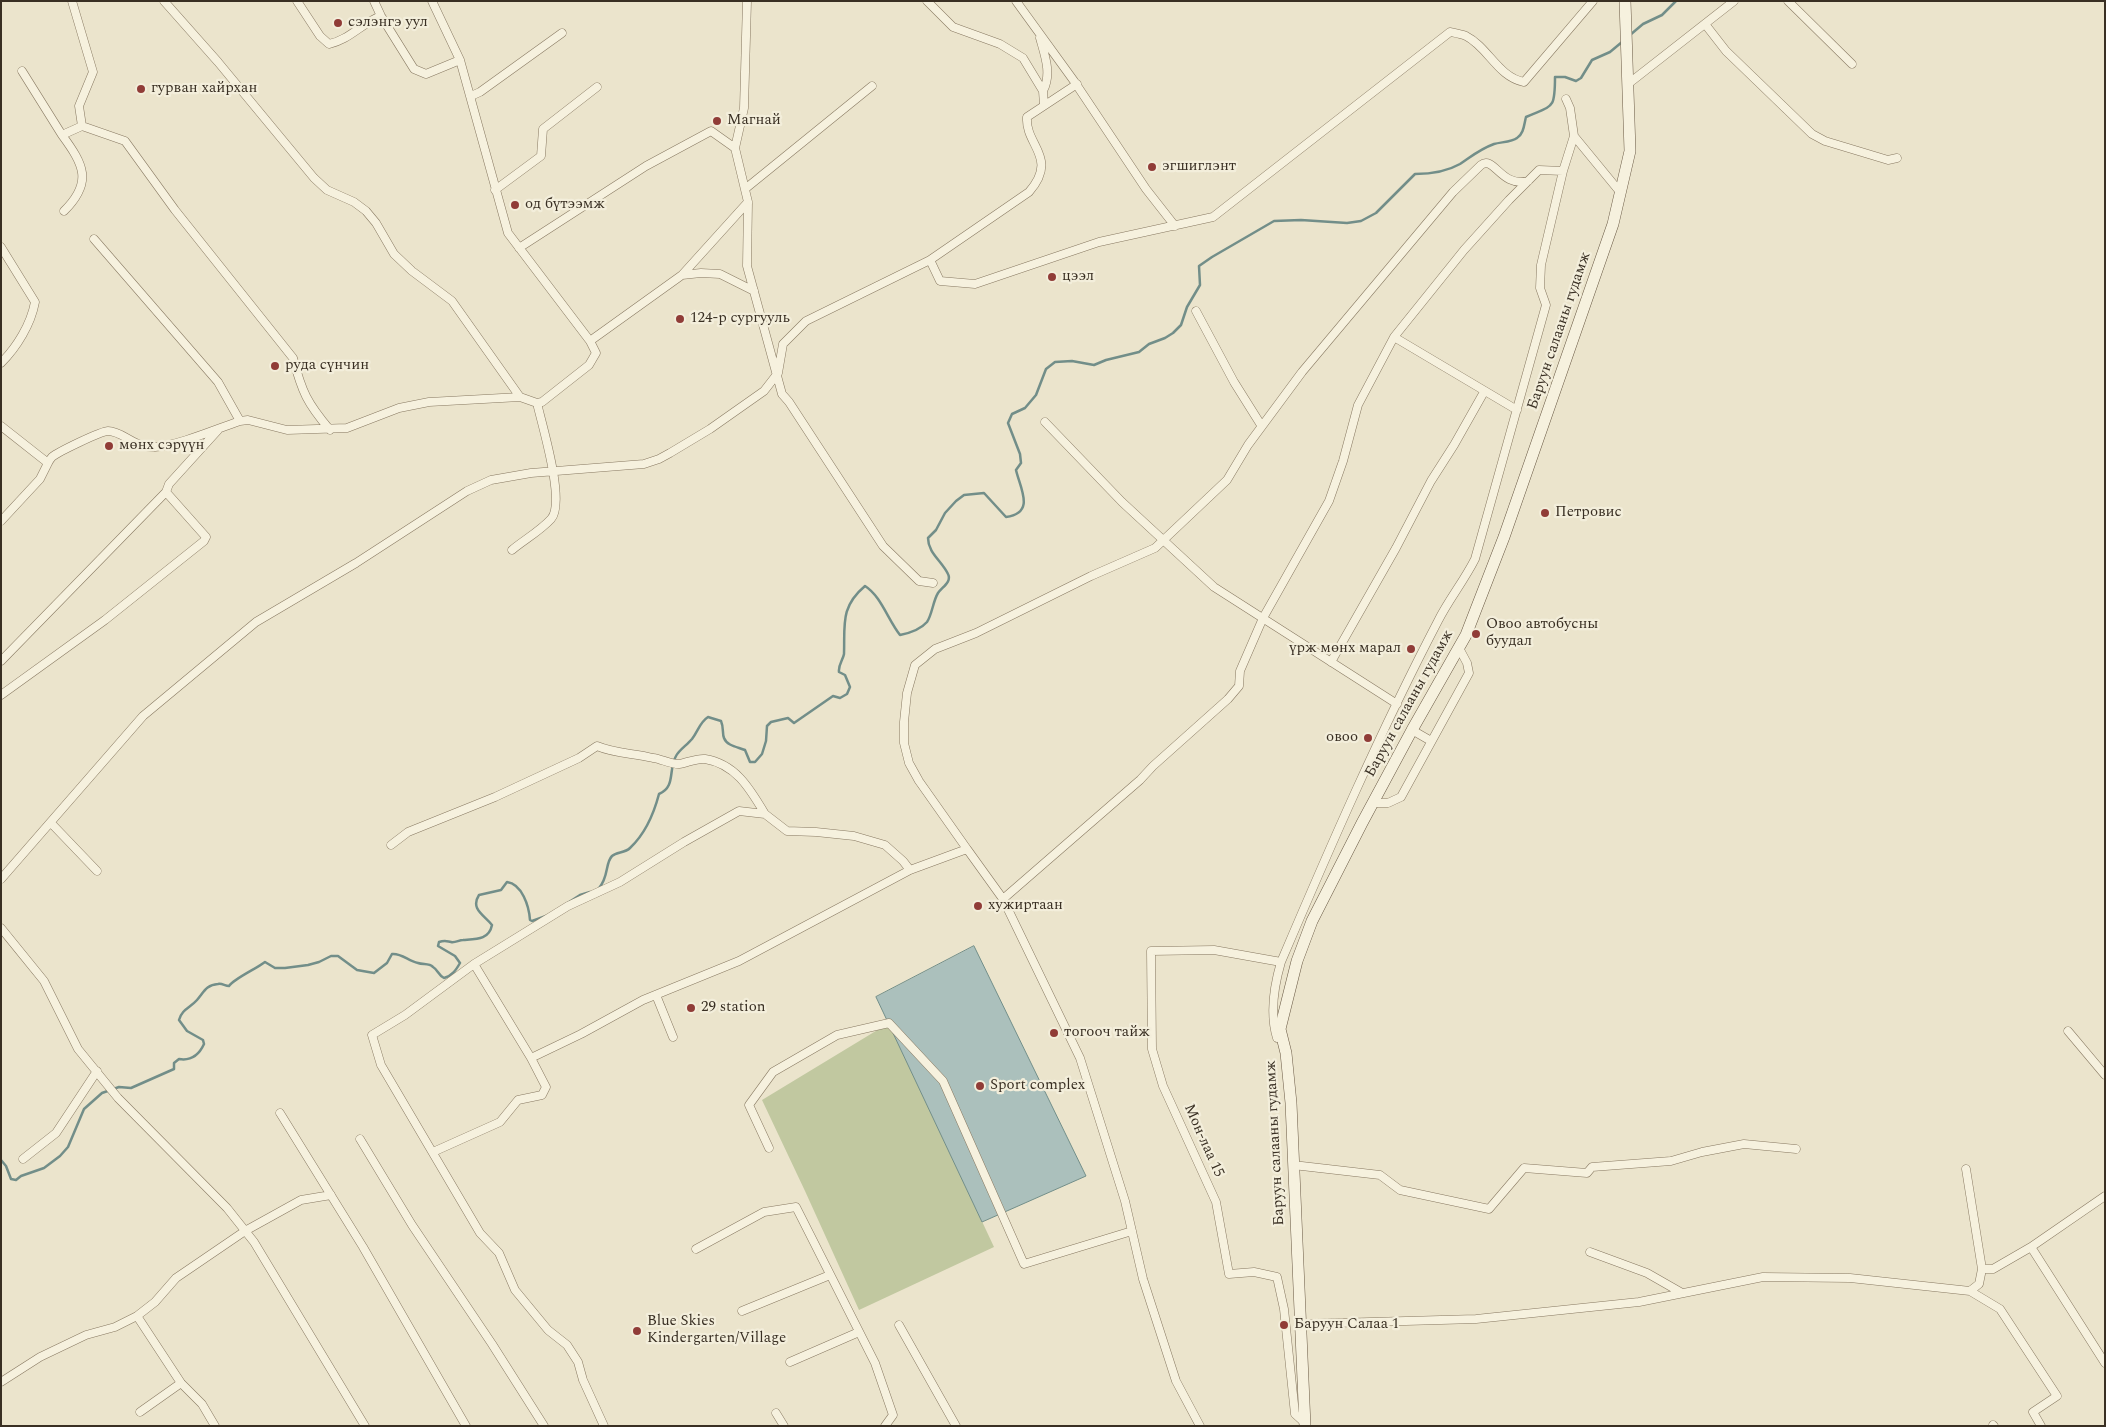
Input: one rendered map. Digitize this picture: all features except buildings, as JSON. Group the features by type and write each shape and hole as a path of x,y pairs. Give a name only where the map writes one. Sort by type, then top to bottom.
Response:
{"main road":[{"name":"Баруун салааны гудамж","path":"1305,1424 1289,1078 1286,1053 1280,1029 1297,961 1312,921 1412,730 1466,635 1504,537 1613,224 1630,151 1625,1"}],"street":[{"path":"72,1 93,72 79,106 82,126"},
{"path":"164,1 218,62 314,178 327,190 354,202 366,211 376,223 394,254 412,271 452,301 520,397"},
{"path":"297,1 320,36 329,44 341,42 381,16"},
{"path":"374,1 381,16 414,69 426,74 460,60"},
{"path":"1,521 40,479 52,457 107,431 119,434 136,444 154,447 248,420 287,430 330,430 347,428 399,408 429,402 520,397 536,403 542,402 589,365 596,353 590,341 508,233 460,60 432,1"},
{"path":"747,1 744,108 735,148 748,202 747,266 778,373 782,394 831,464 883,546 918,581 933,584"},
{"path":"927,1 953,27 1000,44 1023,58 1043,90 1044,105"},
{"path":"1016,1 1076,84 1146,189 1175,226"},
{"path":"930,260 940,281 975,284 1099,242 1213,217 1450,32 1466,36 1506,74 1524,82 1592,1"},
{"path":"1788,1 1852,64"},
{"path":"1628,84 1732,2"},
{"path":"1705,24 1726,51 1812,134 1888,160 1897,158"},
{"path":"471,96 480,92 562,33"},
{"path":"1039,34 1047,65 1048,82 1043,90"},
{"path":"22,71 78,157 83,177 76,199 64,211"},
{"path":"1,879 143,716 256,622 356,563 466,491 491,480 554,471 644,464 659,460 710,429 764,391 778,373 783,344 806,321 930,260 1029,192 1039,180 1041,165 1039,150 1026,124 1026,117 1076,84"},
{"path":"495,190 541,156 543,129 597,86"},
{"path":"745,189 872,86"},
{"path":"1289,1078 1272,1023 1277,974 1340,822 1439,618 1466,577 1475,559 1546,305 1540,288 1541,265 1563,172 1574,136 1570,108 1566,99"},
{"path":"62,135 82,126 125,141 175,210 293,358 300,385 310,407 330,430"},
{"path":"519,248 646,166 711,131 735,148"},
{"path":"1574,136 1620,192"},
{"path":"1200,1426 1176,1381 1143,1278 1125,1201 1080,1058 1003,899 919,781 909,764 904,744 904,722 908,693 915,665 935,649 976,633 1091,576 1155,548 1227,480 1262,425 1302,372 1454,192 1481,165 1489,162 1509,180 1528,181"},
{"path":"1003,899 1140,780 1240,686 1240,670 1263,618 1329,501 1343,461 1358,405 1394,337 1436,284 1509,200 1539,170 1563,172"},
{"path":"590,341 682,275 748,202"},
{"path":"94,238 218,382 240,421"},
{"path":"1,247 35,302 28,324 10,354 1,363"},
{"path":"682,275 720,274 754,291"},
{"path":"1196,311 1234,382 1262,425"},
{"path":"1394,337 1517,410"},
{"path":"1331,662 1396,548 1431,481 1454,446 1484,392"},
{"path":"512,550 552,518 556,510 554,471 536,403"},
{"path":"1045,422 1162,541 1214,588 1397,704"},
{"path":"1,426 48,463"},
{"path":"1,661 166,492 169,484 219,428"},
{"path":"1,695 105,620 204,541 206,537 166,492"},
{"path":"1373,803 1388,802 1400,797 1469,673 1469,666 1459,648"},
{"path":"1412,730 1431,741"},
{"path":"391,845 408,832 495,797 579,758 598,746 610,751 654,758 667,763 679,764 705,759 738,774 764,814 787,831 854,836 884,845 903,861 910,870"},
{"path":"604,1426 583,1380 578,1362 567,1345 548,1330 515,1290 499,1253 480,1233 382,1065 372,1035 405,1015 474,964 568,906 620,882 684,842 739,811 764,814"},
{"path":"51,823 97,871"},
{"path":"532,1058 656,995 739,961 910,870 967,849"},
{"path":"1,928 44,981 78,1049 115,1094 221,1201 254,1242 365,1426"},
{"name":"Мон-лаа 15","path":"1281,962 1214,950 1151,951 1152,1049 1163,1086 1216,1202 1229,1274 1254,1272 1277,1277 1284,1309 1295,1414 1305,1424"},
{"path":"433,1152 500,1122 518,1100 542,1095 546,1087 532,1058 474,964"},
{"path":"656,995 673,1037"},
{"path":"770,1148 749,1105 773,1072 837,1035 889,1023 943,1082 1024,1264 1132,1231"},
{"path":"2068,1031 2105,1075"},
{"path":"23,1159 56,1133 97,1071"},
{"path":"280,1113 363,1247 466,1426"},
{"path":"360,1139 412,1225 498,1352 544,1426"},
{"path":"1293,1165 1380,1175 1400,1190 1489,1209 1524,1168 1587,1172 1592,1167 1670,1161 1702,1152 1744,1144 1796,1149"},
{"path":"1966,1169 1982,1270 1979,1284 1970,1291"},
{"path":"1,1382 40,1357 86,1335 114,1327 137,1316 155,1302 176,1278 245,1231 301,1200 331,1195"},
{"path":"1982,1270 1993,1269 2031,1248 2105,1196"},
{"path":"696,1249 764,1212 796,1207 874,1363 892,1415 885,1426"},
{"path":"2031,1248 2105,1363"},
{"path":"1590,1252 1646,1273 1682,1293"},
{"path":"742,1311 830,1275"},
{"path":"1300,1324 1476,1319 1639,1302 1763,1277 1850,1278 1970,1291 2000,1309 2056,1396 2033,1412 2041,1426"},
{"path":"137,1316 181,1384 202,1404 215,1426"},
{"path":"899,1325 956,1426"},
{"path":"790,1362 859,1332"},
{"path":"140,1412 181,1384"},
{"path":"776,1413 784,1426"}],"green space":[{"path":"889,1023 994,1247 859,1310 762,1100"}],"shaded area":[{"name":"Sport complex","path":"974,946 1086,1176 982,1222 876,997"}],"waterway":[{"path":"1630,35 1643,24 1662,15 1676,1"},
{"path":"599,888 612,856 630,848 644,830 652,816 659,794 670,783 672,767 676,756 692,739 705,719 708,717 721,721 725,741 730,745 745,750 750,762 755,762 762,754 766,741 767,726 771,722 788,718 794,723 833,696 840,698 847,694 850,687 845,675 839,672 844,654 844,625 851,601 865,586 876,596 900,635 915,631 927,622 936,596 949,580 948,574 930,548 928,538 936,530 945,513 964,495 984,493 1006,517 1015,515 1021,510 1024,499 1016,470 1021,463 1020,454 1008,423 1012,414 1025,408 1036,395 1046,369 1055,362 1072,361 1094,365 1139,352 1149,344 1165,338 1181,325 1187,307 1200,285 1199,266 1212,257 1274,221 1301,220 1347,223 1361,221 1376,213 1415,174 1444,171 1460,164 1489,146 1517,138 1522,131 1526,117 1551,105 1554,95 1555,77 1565,77 1576,81 1581,78 1592,60 1610,52 1622,42"},
{"path":"1,1160 6,1166 11,1179 16,1180 21,1176 44,1168 60,1156 68,1147 84,1109 102,1093 119,1087 131,1088 174,1069 174,1063 179,1059 191,1058 197,1054 204,1044 203,1040 187,1031 179,1020 184,1011 211,986 219,984 229,986 265,962 275,968 285,968 308,965 331,956 338,956 357,970 374,973 387,963 392,954 396,954 420,964 430,965 442,977 447,977 454,972 460,963 455,956 438,946 439,942 477,939 488,934 492,925 479,912 476,904 477,900 479,895 501,890 507,882 521,891 528,908 530,920 546,916"},
{"path":"566,904 580,895 590,892"}],"place":[{"name":"сэлэнгэ уул","path":"338,23"},
{"name":"гурван хайрхан","path":"141,89"},
{"name":"Магнай","path":"717,121"},
{"name":"эгшиглэнт","path":"1152,167"},
{"name":"од бүтээмж","path":"515,205"},
{"name":"цээл","path":"1052,277"},
{"name":"124-р сургууль","path":"680,319"},
{"name":"руда сүнчин","path":"275,366"},
{"name":"мөнх сэрүүн","path":"109,446"},
{"name":"Петровис","path":"1545,513"},
{"name":"Овоо автобусны буудал","path":"1476,634"},
{"name":"үрж мөнх марал","path":"1411,649"},
{"name":"овоо","path":"1368,738"},
{"name":"хужиртаан","path":"978,906"},
{"name":"29 station","path":"691,1008"},
{"name":"тогооч тайж","path":"1054,1033"},
{"name":"Sport complex","path":"980,1086"},
{"name":"Баруун Салаа 1","path":"1284,1325"},
{"name":"Blue Skies Kindergarten/Village","path":"637,1331"}]}
